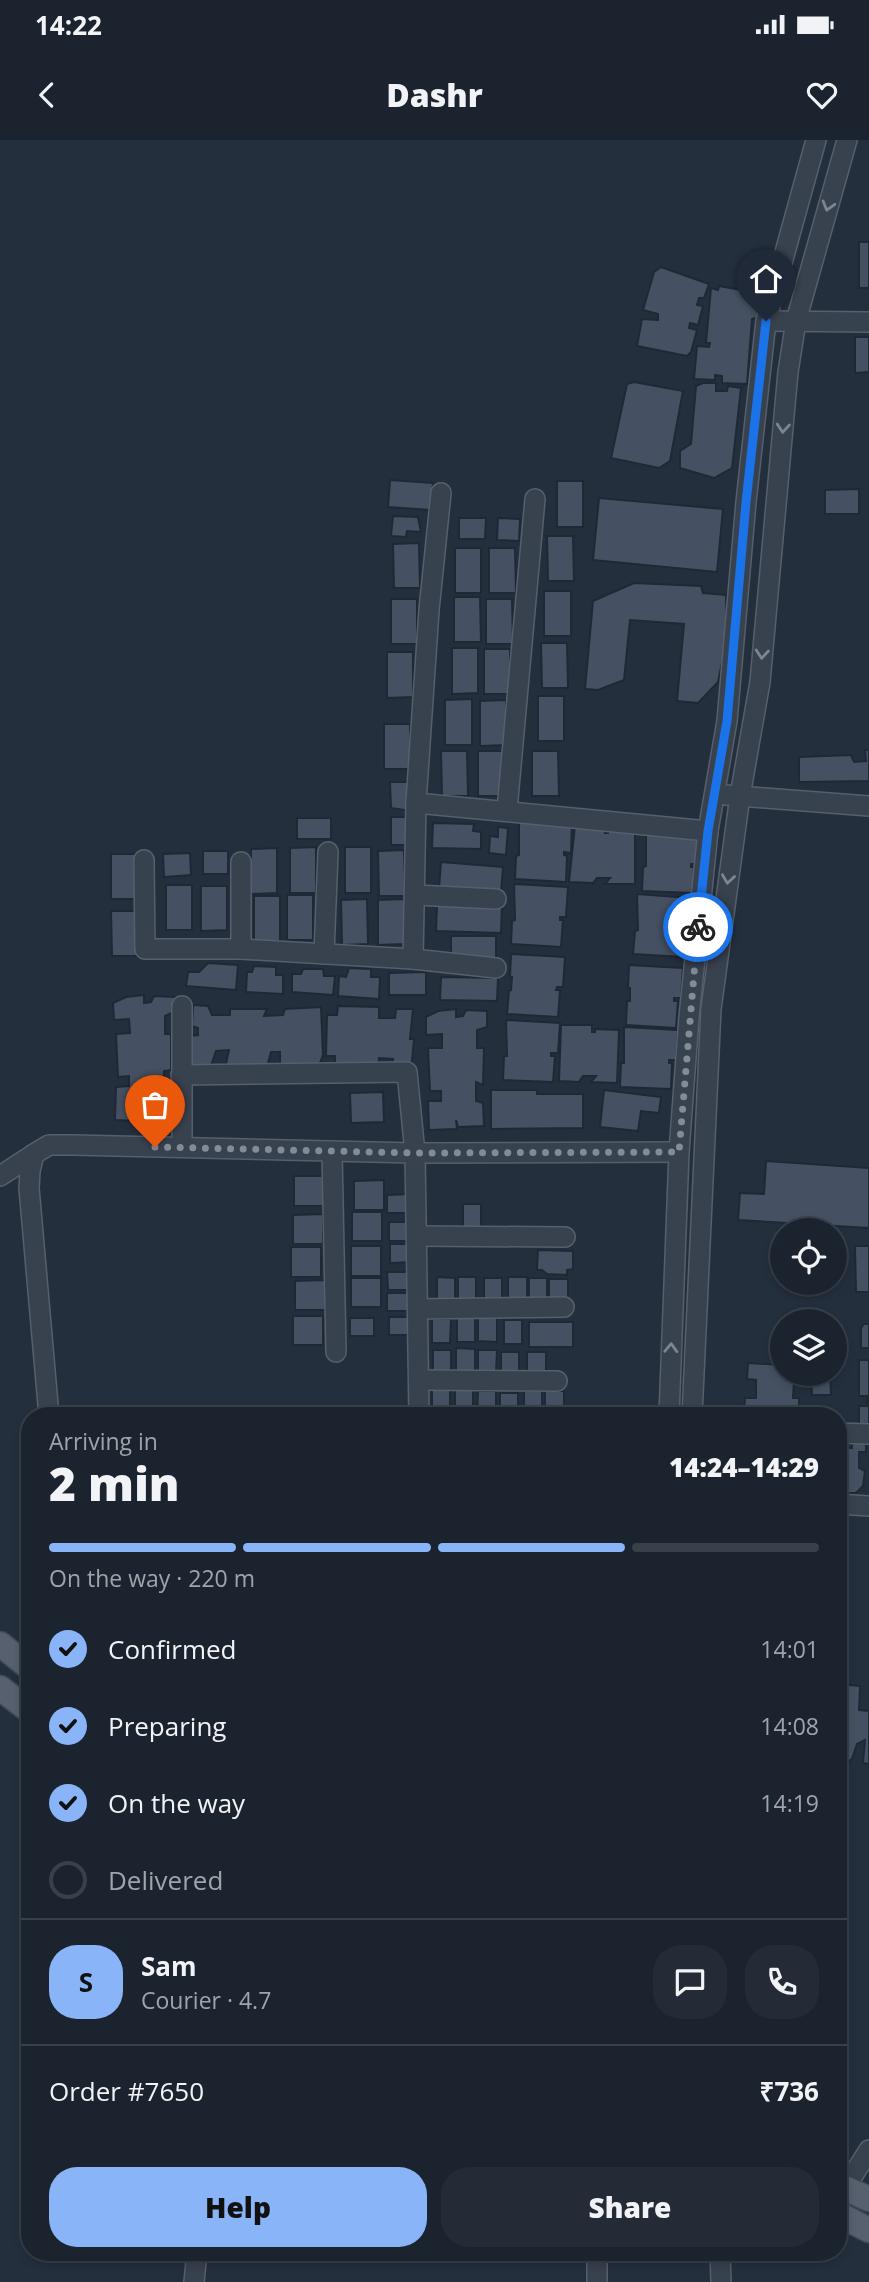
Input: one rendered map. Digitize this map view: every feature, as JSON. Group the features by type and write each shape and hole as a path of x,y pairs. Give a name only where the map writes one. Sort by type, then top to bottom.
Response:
{"main road":[{"path":"0,1644 21,1661"},
{"path":"0,1688 21,1704"},
{"path":"847,2190 869,2199"},
{"path":"847,2219 869,2230"}],"street":[{"path":"669,1407 679,1152 689,1017 708,831 727,721 746,502 766,321 816,140"},
{"path":"692,1407 711,1009 740,796 760,682 788,372 796,321 847,140"},
{"path":"766,321 869,322"},
{"path":"413,959 416,803 429,610 441,493"},
{"path":"507,810 536,499"},
{"path":"715,795 869,806"},
{"path":"416,803 708,831"},
{"path":"324,954 328,852"},
{"path":"144,860 145,949 242,948 413,959 496,968"},
{"path":"242,862 242,948"},
{"path":"415,895 496,899"},
{"path":"182,1006 182,1147"},
{"path":"181,1075 407,1072 415,1153 419,1407"},
{"path":"0,1176 49,1145 415,1153 679,1152"},
{"path":"332,1151 336,1352"},
{"path":"34,1154 29,1188 48,1407"},
{"path":"416,1236 565,1237"},
{"path":"418,1309 564,1307"},
{"path":"419,1380 557,1381"},
{"path":"847,1433 869,1434"},
{"path":"847,1505 869,1506"},
{"path":"847,2179 869,2150"},
{"path":"194,2282 196,2261"},
{"path":"597,2261 597,2282"},
{"path":"720,2261 721,2282"}],"building":[{"path":"859,242 869,242 869,288 859,288"},
{"path":"661,267 709,284 704,298 699,298 697,305 703,306 698,325 690,323 689,328 697,330 691,352 687,356 637,346 642,319 658,320 658,314 643,310 654,272"},
{"path":"719,286 753,292 752,296 761,298 758,317 752,319 747,384 722,383 722,376 715,375 715,380 694,379 697,346 709,347 710,343 706,343 711,288 718,290"},
{"path":"855,337 869,337 869,372 855,373"},
{"path":"634,382 683,391 670,461 659,468 611,458 627,384"},
{"path":"716,383 716,391 727,391 728,386 741,388 732,468 714,478 680,468 680,451 691,444 696,386"},
{"path":"390,480 433,483 431,510 388,507"},
{"path":"557,481 583,481 583,527 557,527"},
{"path":"859,489 859,514 825,514 825,490"},
{"path":"599,498 723,509 717,572 593,560"},
{"path":"393,516 418,517 421,532 407,531 406,537 391,536"},
{"path":"459,518 486,518 485,539 459,539"},
{"path":"498,518 520,519 519,541 497,540"},
{"path":"547,536 573,536 574,581 548,581"},
{"path":"419,543 420,588 394,588 393,544"},
{"path":"455,548 481,548 481,593 455,593"},
{"path":"489,548 515,548 516,593 489,593"},
{"path":"634,583 701,586 703,593 726,595 727,638 718,682 698,703 677,701 684,624 630,620 624,680 598,690 585,689 593,601"},
{"path":"544,591 571,591 571,636 544,636"},
{"path":"454,597 480,597 481,642 454,642"},
{"path":"391,599 417,599 417,644 391,644"},
{"path":"486,599 512,599 513,644 486,644"},
{"path":"541,643 567,643 568,688 542,688"},
{"path":"452,648 478,648 478,693 452,694"},
{"path":"484,649 510,649 510,694 484,694"},
{"path":"387,652 413,652 413,697 387,698"},
{"path":"538,696 564,696 564,741 538,741"},
{"path":"472,699 472,745 445,745 445,700"},
{"path":"506,700 507,745 480,746 480,701"},
{"path":"384,724 410,724 411,769 384,769"},
{"path":"865,750 869,750 869,781 799,782 799,757 851,755 854,762 866,761"},
{"path":"441,751 467,751 468,796 442,796"},
{"path":"478,751 504,751 504,796 478,796"},
{"path":"532,751 558,751 559,796 532,796"},
{"path":"390,782 410,782 411,811 391,808"},
{"path":"391,817 408,817 408,845 391,845"},
{"path":"297,818 331,818 331,839 297,839"},
{"path":"519,819 572,823 571,853 564,852 567,856 566,882 515,879 516,856 519,855"},
{"path":"433,823 474,824 473,831 481,832 481,849 432,848"},
{"path":"575,826 605,827 605,833 608,833 608,830 635,831 635,884 605,884 610,878 597,878 593,883 569,882"},
{"path":"498,827 508,828 506,855 489,853 490,836 498,837"},
{"path":"646,831 699,834 698,864 691,864 691,867 694,867 693,893 642,891 643,867 646,866"},
{"path":"316,847 316,893 290,893 290,848"},
{"path":"345,847 371,847 371,893 345,893"},
{"path":"277,848 277,893 251,894 251,849"},
{"path":"404,850 405,896 379,896 378,851"},
{"path":"203,851 228,851 228,874 203,874"},
{"path":"190,853 191,875 164,877 163,854"},
{"path":"111,854 137,854 137,899 111,899"},
{"path":"441,862 503,867 501,893 439,888"},
{"path":"514,884 568,887 566,917 560,917 560,920 563,920 561,947 511,944 512,921 515,920"},
{"path":"166,885 192,885 192,930 166,930"},
{"path":"201,886 227,886 227,930 201,931"},
{"path":"637,894 691,898 689,927 683,927 682,930 686,930 684,957 633,954 635,931 638,930"},
{"path":"287,895 313,895 313,940 287,940"},
{"path":"254,896 280,896 280,941 254,941"},
{"path":"367,899 368,944 342,945 341,900"},
{"path":"404,899 404,944 378,945 378,900"},
{"path":"441,902 502,904 501,933 436,931 437,906"},
{"path":"111,911 138,911 138,956 112,956"},
{"path":"451,936 496,936 496,958 451,958"},
{"path":"511,954 565,957 563,987 557,987 556,990 560,990 558,1017 507,1014 512,977"},
{"path":"208,963 238,965 236,990 186,986 188,972 199,972"},
{"path":"629,965 683,968 681,998 674,998 674,1001 678,1001 676,1028 626,1025 627,1001 630,1001"},
{"path":"254,966 276,967 276,975 283,975 283,994 246,992 247,972 252,972"},
{"path":"349,968 371,969 371,977 380,977 379,999 338,996 339,976 346,977"},
{"path":"303,969 323,969 324,976 335,976 333,995 292,992 292,974 301,974"},
{"path":"426,972 426,995 389,995 389,973"},
{"path":"441,977 498,978 497,1001 440,1000"},
{"path":"144,995 144,1003 151,1002 154,996 175,997 174,1012 165,1016 165,1034 171,1034 171,1070 164,1071 164,1086 171,1088 172,1121 149,1120 147,1111 142,1110 138,1121 115,1120 116,1087 129,1086 129,1076 118,1077 116,1034 130,1033 129,1019 114,1020 113,1003 126,997"},
{"path":"193,1005 208,1006 212,1015 230,1015 230,1009 267,1009 264,1016 283,1015 285,1009 321,1007 323,1055 318,1068 280,1067 280,1052 271,1052 267,1067 225,1068 229,1050 216,1051 210,1069 191,1069 190,1036 198,1035 198,1028 192,1026"},
{"path":"338,1006 379,1007 379,1018 395,1018 396,1009 413,1009 410,1039 414,1039 412,1061 406,1069 393,1069 393,1059 379,1058 378,1067 335,1066 335,1056 326,1056 327,1015 337,1015"},
{"path":"456,1009 456,1017 463,1016 466,1010 487,1011 487,1027 477,1030 477,1048 484,1048 483,1085 476,1082 476,1101 483,1103 484,1126 458,1127 456,1120 457,1129 429,1130 428,1101 441,1101 441,1091 430,1091 428,1048 442,1048 442,1034 426,1035 426,1017 438,1011"},
{"path":"506,1020 560,1023 558,1053 551,1053 551,1056 555,1056 553,1082 503,1080 504,1056 507,1056"},
{"path":"561,1025 592,1025 592,1032 595,1032 595,1029 619,1030 617,1083 591,1082 596,1076 583,1076 579,1082 559,1081"},
{"path":"624,1027 678,1030 676,1060 669,1060 669,1063 672,1063 671,1089 620,1087 621,1063 624,1063"},
{"path":"491,1090 583,1094 583,1128 491,1129"},
{"path":"604,1090 661,1097 659,1113 641,1111 638,1131 600,1127"},
{"path":"383,1092 384,1122 351,1123 350,1093"},
{"path":"766,1161 869,1168 869,1228 847,1227 847,1218 770,1218 770,1222 738,1220 740,1193 764,1194"},
{"path":"294,1176 324,1176 324,1206 294,1206"},
{"path":"384,1180 384,1210 354,1210 354,1181"},
{"path":"411,1194 411,1213 387,1213 387,1195"},
{"path":"463,1204 481,1204 481,1228 463,1228"},
{"path":"352,1212 382,1212 382,1241 352,1241"},
{"path":"323,1214 323,1244 293,1244 293,1215"},
{"path":"389,1222 413,1222 413,1241 389,1241"},
{"path":"390,1244 414,1244 414,1262 390,1263"},
{"path":"351,1246 381,1246 381,1276 351,1276"},
{"path":"855,1246 869,1246 869,1292 856,1292"},
{"path":"291,1247 321,1247 321,1277 291,1277"},
{"path":"538,1250 573,1251 573,1269 567,1270 567,1275 547,1274 537,1270"},
{"path":"387,1272 411,1272 412,1290 388,1290"},
{"path":"437,1277 455,1278 455,1301 437,1301"},
{"path":"458,1277 476,1277 476,1301 458,1301"},
{"path":"508,1277 527,1277 527,1301 508,1301"},
{"path":"351,1278 381,1278 381,1307 351,1307"},
{"path":"484,1278 502,1278 502,1302 484,1302"},
{"path":"529,1278 547,1278 547,1302 529,1302"},
{"path":"549,1279 568,1279 568,1303 549,1303"},
{"path":"325,1280 325,1310 295,1310 295,1281"},
{"path":"387,1293 411,1293 411,1311 387,1311"},
{"path":"293,1316 323,1316 323,1345 293,1345"},
{"path":"389,1317 413,1317 413,1335 389,1335"},
{"path":"478,1317 497,1318 497,1342 478,1341"},
{"path":"350,1318 374,1318 374,1336 350,1336"},
{"path":"457,1318 475,1318 475,1342 457,1342"},
{"path":"432,1319 451,1319 450,1343 432,1343"},
{"path":"504,1320 522,1320 522,1344 504,1344"},
{"path":"529,1322 573,1322 573,1347 529,1347"},
{"path":"864,1324 869,1324 869,1348 861,1348 861,1328"},
{"path":"456,1348 475,1349 475,1373 456,1372"},
{"path":"433,1350 451,1350 451,1374 433,1374"},
{"path":"478,1350 497,1350 496,1374 478,1374"},
{"path":"501,1352 519,1352 519,1376 501,1375"},
{"path":"527,1352 546,1352 546,1376 527,1376"},
{"path":"859,1360 869,1360 869,1428 859,1428 859,1406 867,1406 867,1396 859,1396"},
{"path":"748,1363 770,1364 770,1386 794,1386 793,1398 799,1398 799,1407 744,1407 745,1398 756,1398 756,1380 747,1379"},
{"path":"812,1386 831,1386 831,1395 812,1395"},
{"path":"432,1389 450,1389 450,1407 432,1407"},
{"path":"455,1390 473,1390 473,1407 455,1407"},
{"path":"478,1391 496,1391 496,1407 477,1407"},
{"path":"524,1391 542,1391 542,1407 524,1407"},
{"path":"545,1391 564,1391 564,1407 545,1407"},
{"path":"500,1393 518,1393 518,1407 500,1407"},
{"path":"852,1440 866,1441 866,1452 859,1452 859,1468 865,1471 863,1486 856,1493 847,1493 847,1448 852,1448"},
{"path":"847,1685 860,1686 859,1710 869,1711 869,1764 863,1763 865,1740 857,1744 852,1759 847,1762"},
{"path":"847,1858 848,1858 847,1907"}],"way so far":[{"path":"155,1147 415,1153 679,1152 698,927"}],"route":[{"path":"698,927 708,831 727,721 746,502 766,321"}]}
